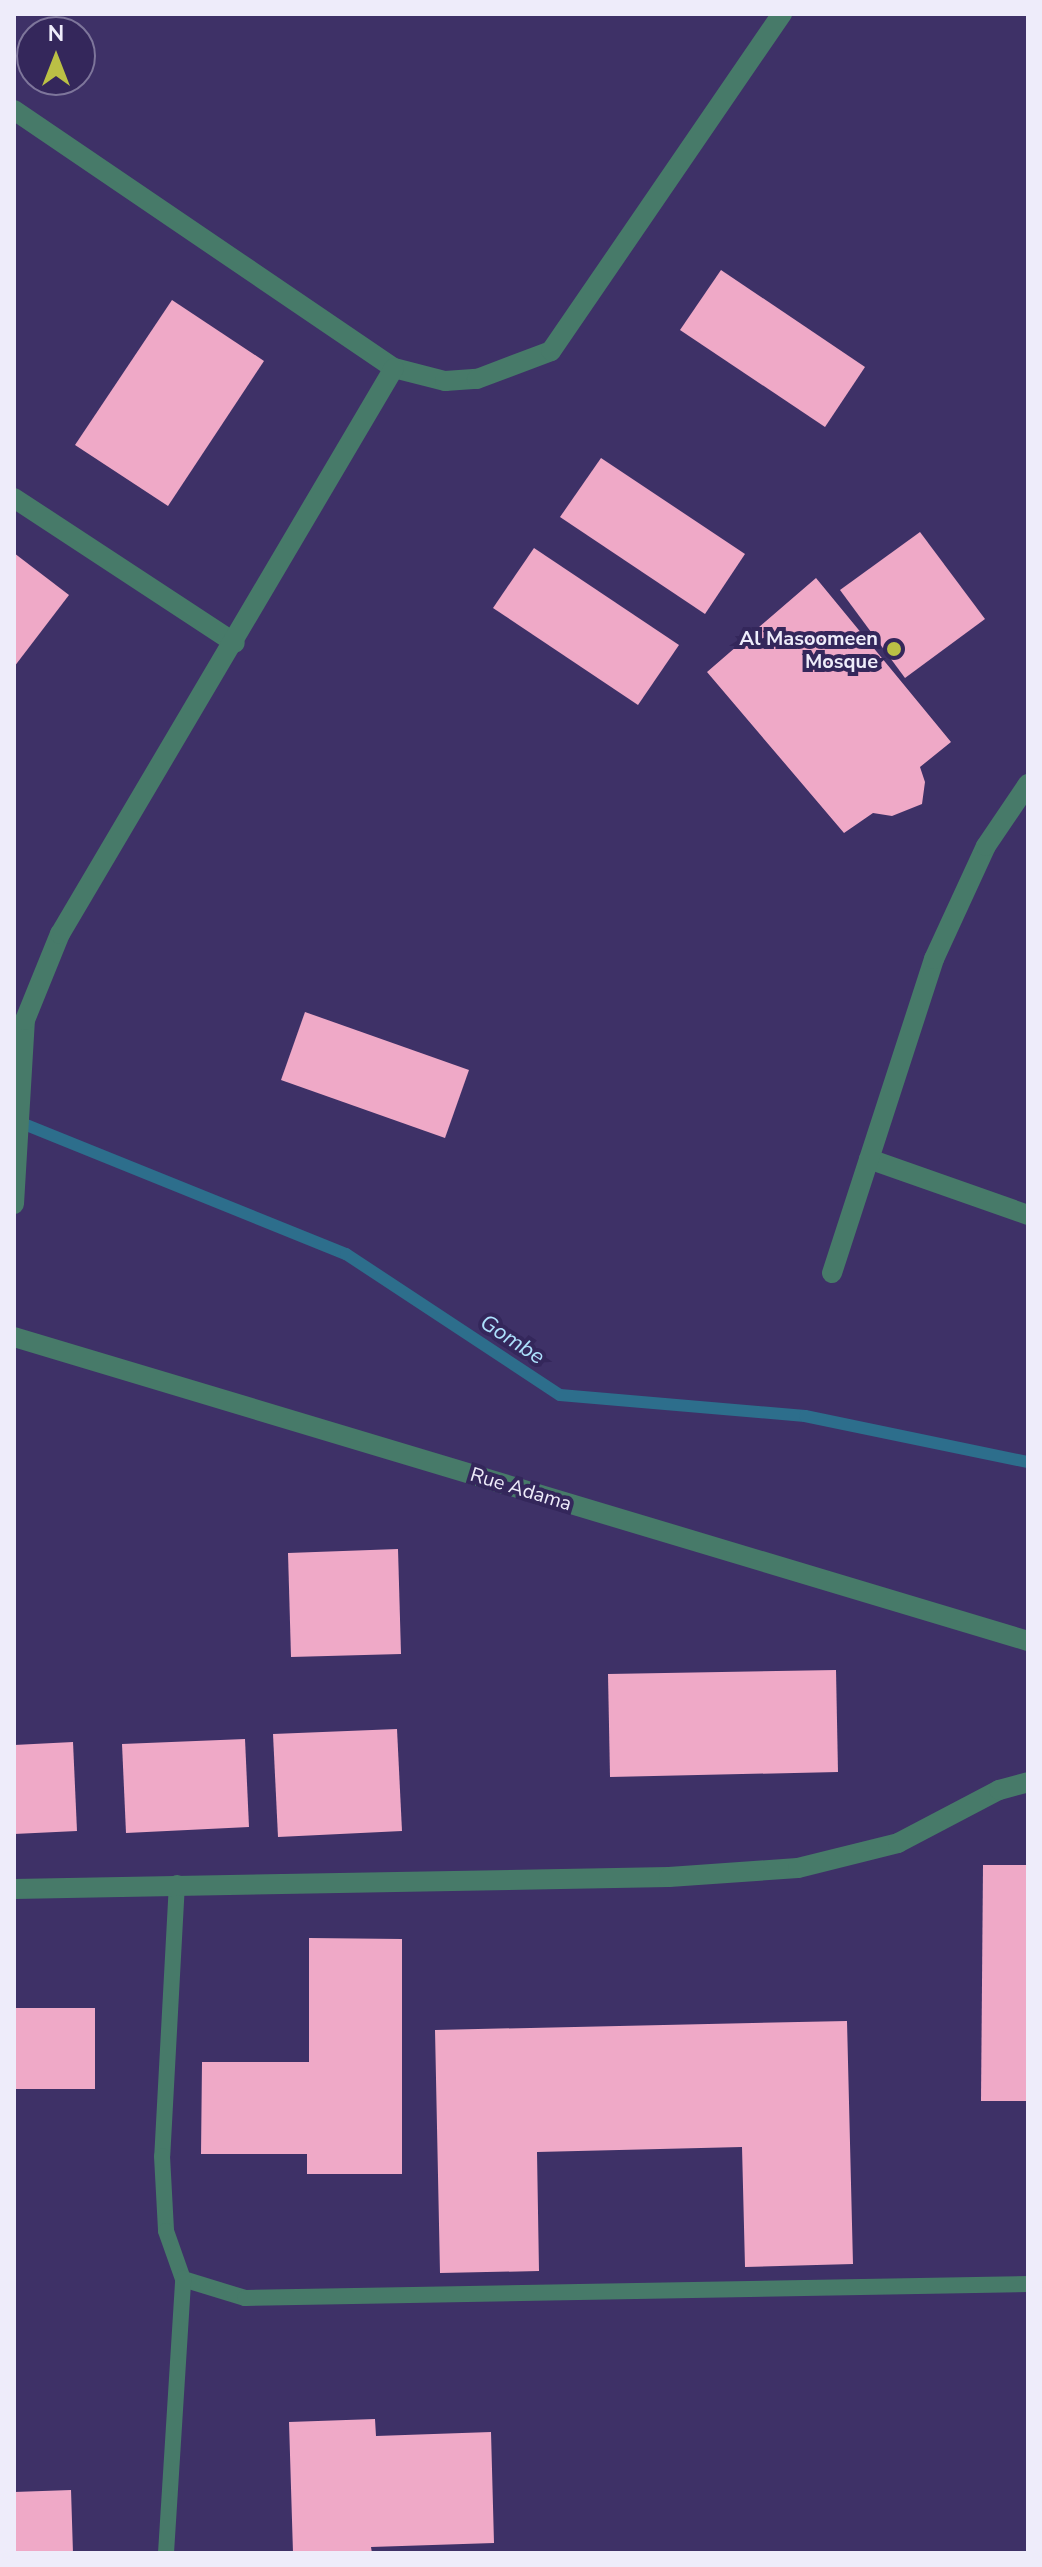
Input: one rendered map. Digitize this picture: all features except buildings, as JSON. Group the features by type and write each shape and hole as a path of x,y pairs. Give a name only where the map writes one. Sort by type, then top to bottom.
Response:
{"street":[{"path":"14,110 394,368 445,381 477,379 551,351 782,14"},
{"path":"14,1204 25,1020 60,934 235,643 394,368"},
{"path":"14,498 235,643"},
{"path":"832,1273 934,959 986,846 1028,784"},
{"path":"869,1159 1028,1215"},
{"name":"Rue Adama","path":"14,1337 1028,1641"},
{"path":"14,1889 177,1883 669,1877 798,1868 898,1843 999,1790 1028,1782"}],"lane":[{"path":"166,2553 183,2279 166,2231 162,2156 177,1883"},
{"path":"183,2279 245,2298 1028,2284"}],"waterway":[{"name":"Gombe","path":"14,1120 346,1254 560,1395 805,1416 1028,1462"}],"place":[{"name":"Al Masoomeen Mosque","path":"894,649"}]}
